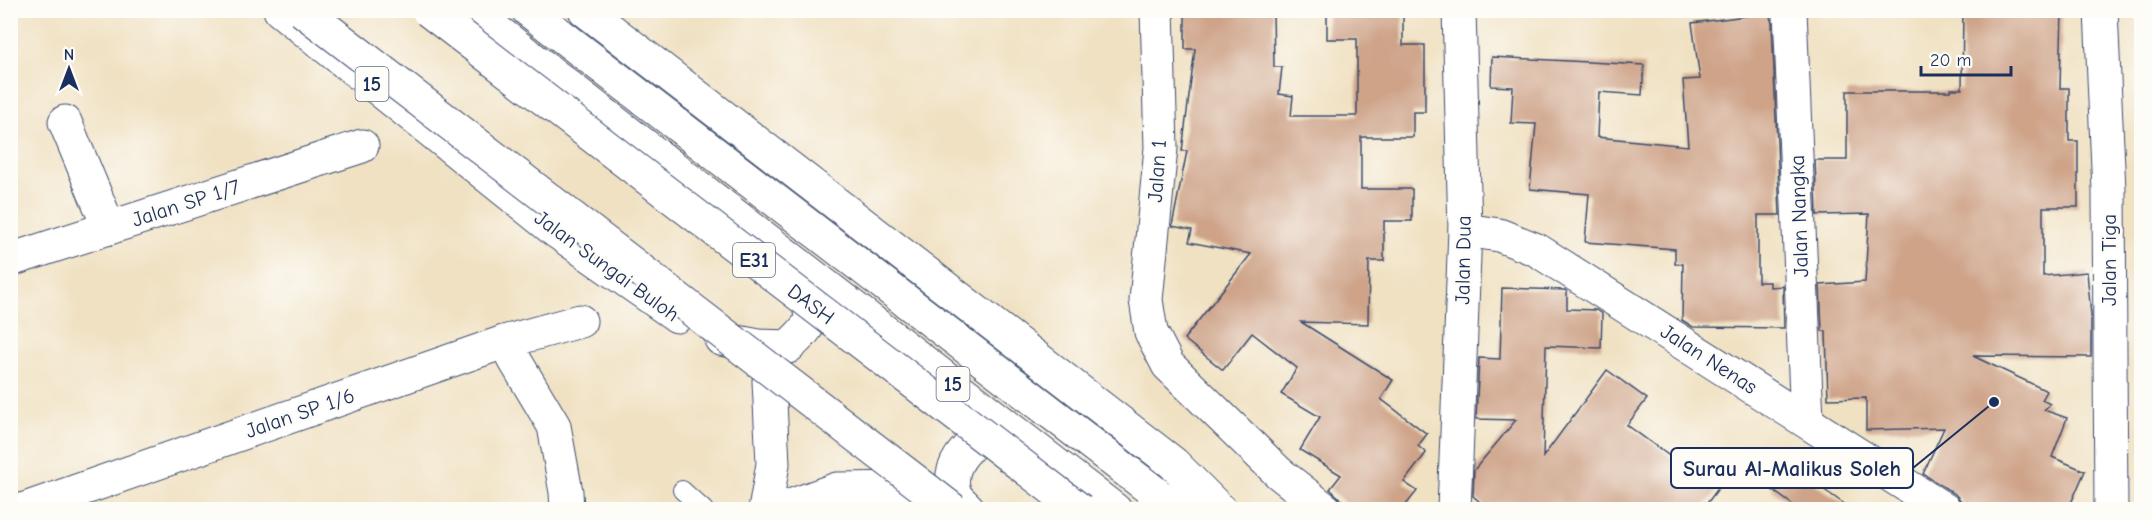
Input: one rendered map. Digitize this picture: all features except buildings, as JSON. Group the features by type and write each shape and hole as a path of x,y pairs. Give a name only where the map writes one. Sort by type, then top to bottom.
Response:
{"main road":[{"name":"Jalan Sungai Buloh","path":"280,10 557,232 830,423 943,510"},
{"path":"302,10 953,510"},
{"name":"DASH","path":"428,10 1080,510"},
{"name":"15","path":"470,10 1115,510"},
{"path":"528,10 1179,510"},
{"path":"585,10 1173,463 1221,510"},
{"name":"Jalan 1","path":"1158,10 1161,148 1146,300 1151,332 1168,365 1279,473 1326,510"},
{"name":"Jalan Dua","path":"1454,510 1465,230 1459,10"},
{"name":"Jalan Nangka","path":"1790,10 1807,422"},
{"name":"Jalan Tiga","path":"2101,10 2109,191 2111,510"},
{"path":"65,122 109,228"},
{"name":"Jalan SP 1/7","path":"10,260 362,146"},
{"name":"Jalan Nenas","path":"1465,230 1499,235 1537,250 1945,510"},
{"path":"707,337 759,346 788,346 802,334 809,327 812,314 791,259"},
{"name":"Jalan SP 1/6","path":"22,510 504,342 580,321"},
{"path":"504,342 554,426 567,510"},
{"path":"765,510 773,464 769,381"},
{"path":"969,510 954,493 952,471 966,448 988,429 1015,432"},
{"path":"779,510 837,489 916,488"}],"lane":[{"path":"682,490 704,510"}],"place":[{"name":"Surau Al-Malikus Soleh","path":"1994,402"}]}
